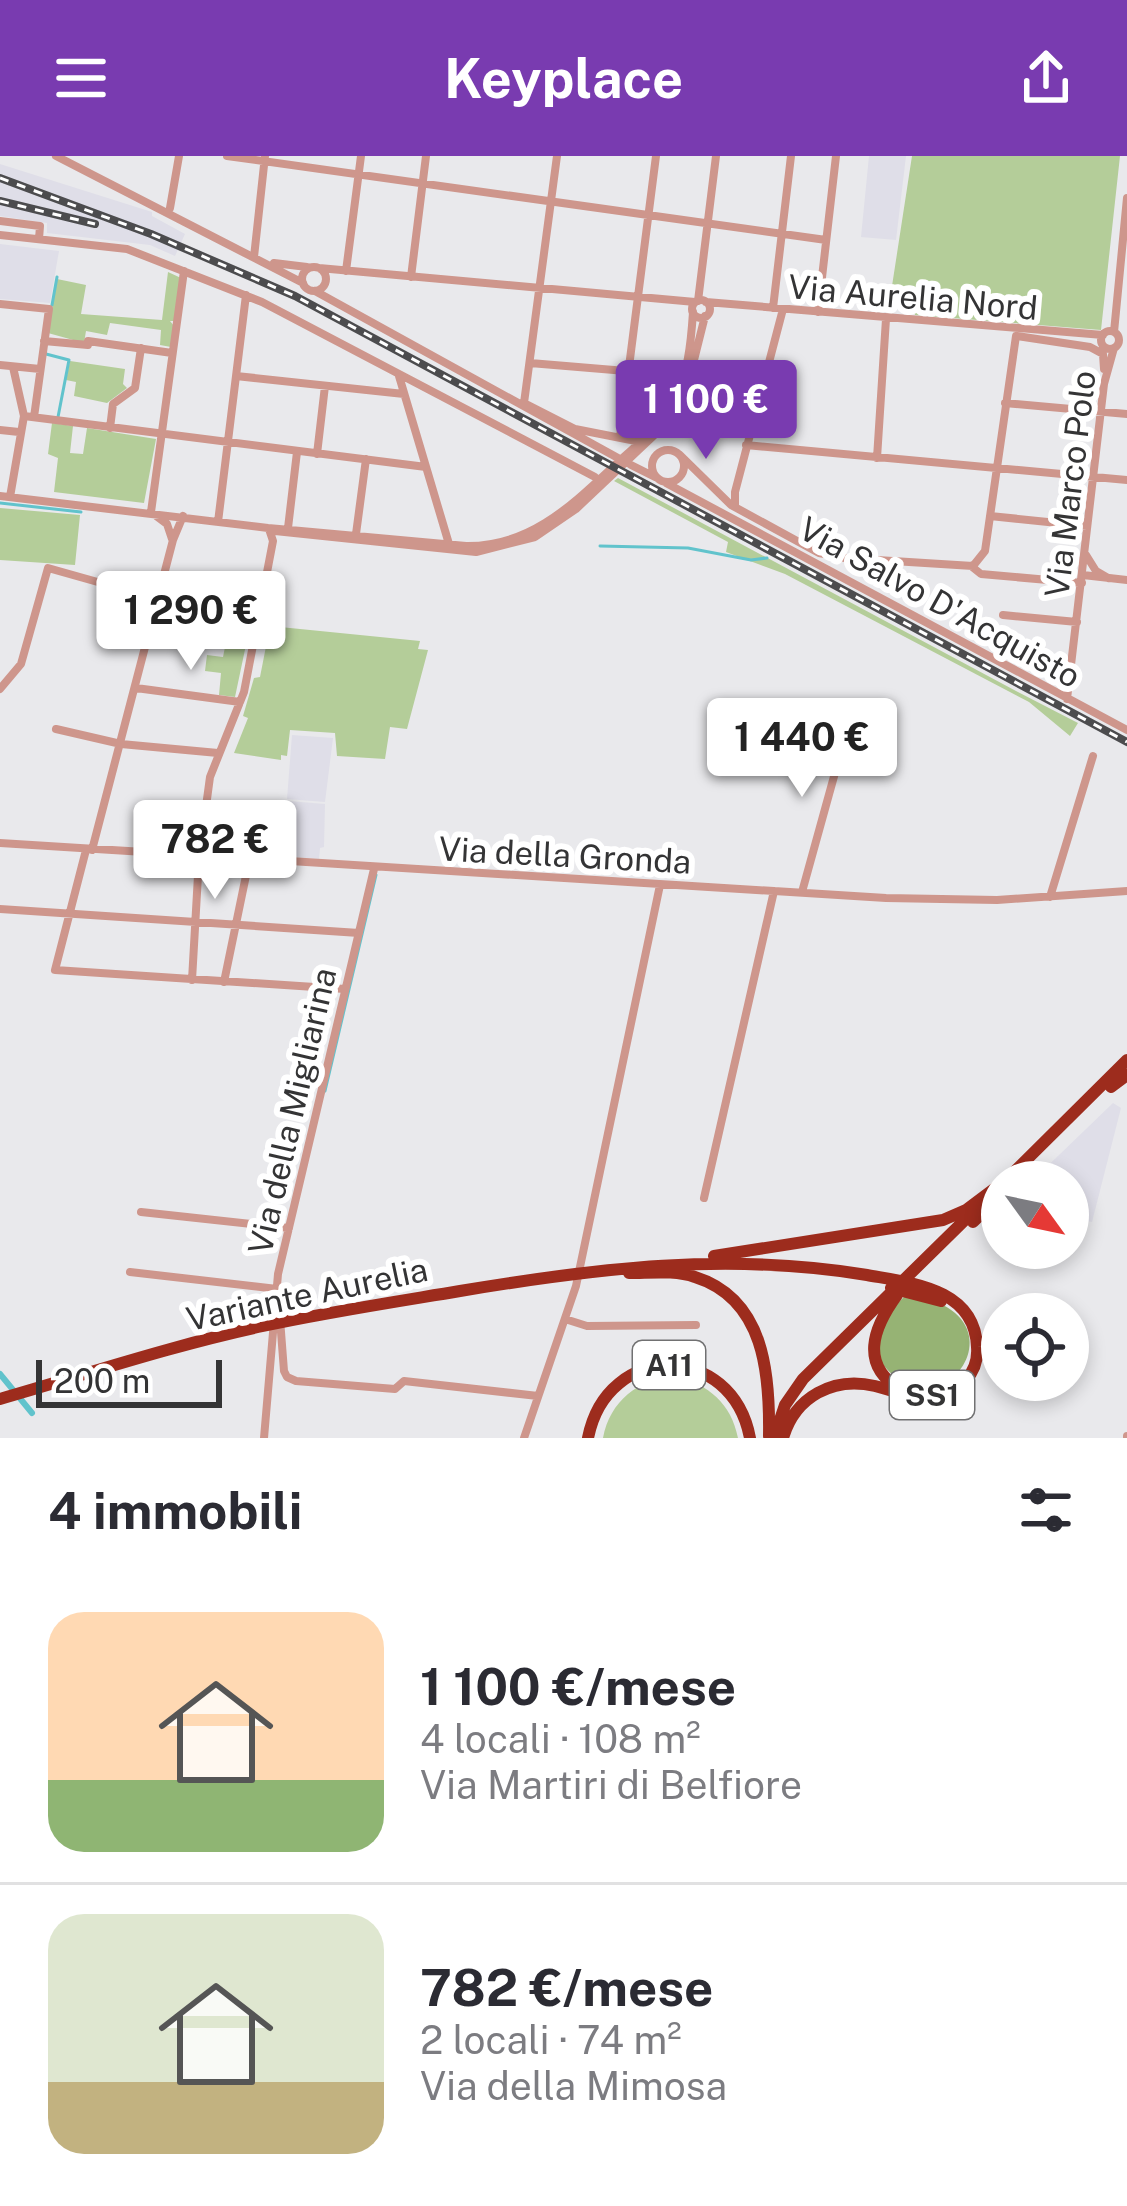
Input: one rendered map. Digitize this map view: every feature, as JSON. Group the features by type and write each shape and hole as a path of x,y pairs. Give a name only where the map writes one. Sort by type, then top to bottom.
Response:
{"highway":[{"name":"SS1","path":"1029,1161 1106,1088 1127,1056"},
{"path":"1106,1088 1127,1072"},
{"path":"629,1269 932,1223 981,1200"},
{"name":"SS1","path":"926,1291 960,1314 972,1346 969,1364 959,1380 942,1392 920,1396 890,1383 873,1353 878,1322 892,1287 981,1206"},
{"path":"778,1429 803,1379 981,1207"},
{"path":"629,1269 764,1263 926,1291 958,1304 973,1325 976,1359 964,1382 949,1394 926,1401 866,1384 842,1384 812,1395 778,1429"},
{"path":"629,1269 696,1277 735,1304 755,1330 765,1354 778,1429"},
{"name":"Variante Aurelia","path":"0,1403 260,1331 629,1269"},
{"path":"778,1429 810,1379 892,1287"},
{"path":"592,1438 606,1407 621,1390 665,1373 692,1377 720,1394 746,1438"}],"street":[{"path":"56,156 341,303 437,362 618,458"},
{"path":"78,156 86,170"},
{"path":"170,208 179,156"},
{"path":"227,156 826,240"},
{"path":"346,271 362,156"},
{"path":"411,278 426,156"},
{"path":"556,156 524,403 575,429 636,441"},
{"path":"620,437 656,156"},
{"path":"0,304 49,309 29,417 19,432 5,497 446,547 512,539 574,506 653,447 682,383 700,308 716,156"},
{"path":"736,508 736,488 778,309 791,156"},
{"path":"818,312 836,156"},
{"path":"258,260 264,159"},
{"name":"Via Marco Polo","path":"1067,699 1127,198"},
{"path":"0,221 40,226 39,239"},
{"path":"0,235 121,247 246,295 356,348 399,376 595,477"},
{"name":"Via Aurelia Nord","path":"258,260 674,300 700,308 818,312 1078,335 1112,343"},
{"path":"303,284 303,274 316,267 341,303"},
{"path":"151,512 184,271"},
{"name":"Via Aurelia Nord","path":"315,291 346,271"},
{"path":"218,523 246,295"},
{"path":"877,458 886,319"},
{"path":"1005,330 1029,341 1112,343"},
{"path":"971,566 984,554 1016,336"},
{"path":"44,340 172,353"},
{"path":"110,428 113,404 135,388 141,348"},
{"path":"530,362 674,375"},
{"path":"0,365 40,369"},
{"path":"13,367 29,417"},
{"path":"236,376 404,394"},
{"path":"399,376 446,547"},
{"path":"317,454 325,386"},
{"path":"1005,403 1127,414"},
{"path":"29,417 426,466"},
{"path":"0,430 19,432"},
{"path":"746,445 1127,480"},
{"path":"653,447 661,480 700,475"},
{"name":"Via Salvo D'Acquisto","path":"680,454 653,447 631,465 1127,730"},
{"path":"273,542 286,530 298,451"},
{"path":"680,454 736,508 831,556 971,566 981,574 1127,580"},
{"path":"680,454 685,464 681,477 689,495"},
{"path":"356,534 366,459"},
{"path":"716,490 727,493 736,488"},
{"path":"151,512 167,524 172,540"},
{"path":"183,516 172,540 121,744 53,964 56,970 346,989"},
{"path":"990,516 1088,526"},
{"path":"192,980 210,777 240,702 273,542 268,528"},
{"path":"286,530 446,547"},
{"path":"1085,554 1103,577"},
{"path":"0,689 21,664 48,568 158,599"},
{"path":"1080,595 1103,577"},
{"path":"1004,615 1077,622"},
{"path":"136,688 240,702"},
{"path":"802,892 851,715"},
{"path":"56,729 121,744 218,752"},
{"path":"1050,897 1093,755"},
{"name":"Via della Gronda","path":"0,843 932,899 1127,891"},
{"path":"224,982 250,861"},
{"name":"Via della Migliarina","path":"264,1438 278,1289 289,1228 374,869"},
{"path":"524,1438 576,1286 660,885"},
{"path":"704,1198 774,891"},
{"path":"0,909 359,933"},
{"path":"141,1212 289,1228"},
{"path":"130,1272 278,1289"},
{"path":"276,1306 284,1337 284,1371 296,1381 395,1389 404,1381 538,1396"},
{"path":"565,1319 587,1326 696,1325"}],"shaded area":[{"path":"869,156 906,156 896,240 861,237"},
{"path":"0,164 152,212 185,234 175,256 150,245 47,233 47,223 0,216"},
{"path":"0,244 59,251 50,303 0,299"},
{"path":"292,735 333,738 325,802 287,799"},
{"path":"289,801 325,804 324,847 319,859 284,856"},
{"path":"1113,1103 1121,1108 1092,1222 1089,1161 1053,1161"}],"green space":[{"path":"912,156 1120,156 1101,330 915,315 914,310 899,308 899,296 892,286"},
{"path":"168,272 181,278 175,321 170,321 174,326 171,347 160,345 161,330 110,323 107,335 86,331 84,343 48,333 57,279 86,285 81,314 162,320"},
{"path":"70,361 125,369 127,388 107,403 74,396 76,382 66,380"},
{"path":"52,423 73,426 70,453 83,454 87,428 156,439 144,503 54,492 58,458 48,454"},
{"path":"618,478 1078,723 1070,736 1029,702 785,574 726,552 728,542 614,481"},
{"path":"0,508 80,515 75,565 0,560"},
{"path":"235,597 255,602 235,697 219,695 221,673 205,671 207,655 223,657"},
{"path":"270,626 420,641 418,649 428,650 407,729 390,727 385,759 337,756 335,733 290,730 287,756 281,755 281,760 234,753 248,718 243,716 254,678 260,677"},
{"path":"905,1296 943,1305 962,1321 970,1340 967,1359 956,1375 939,1385 919,1388 898,1379 877,1356 883,1317"},
{"path":"675,1376 717,1397 738,1438 603,1438 612,1413 628,1394 649,1382"}],"waterway":[{"path":"52,305 57,277"},
{"path":"46,354 69,360 58,417"},
{"path":"0,503 81,512"},
{"path":"600,546 688,548 751,560 767,558"},
{"path":"325,1091 376,875"},
{"path":"0,1374 32,1413"}],"railway":[{"path":"0,178 151,234 295,296 1127,742"},
{"path":"0,201 95,224"}]}
